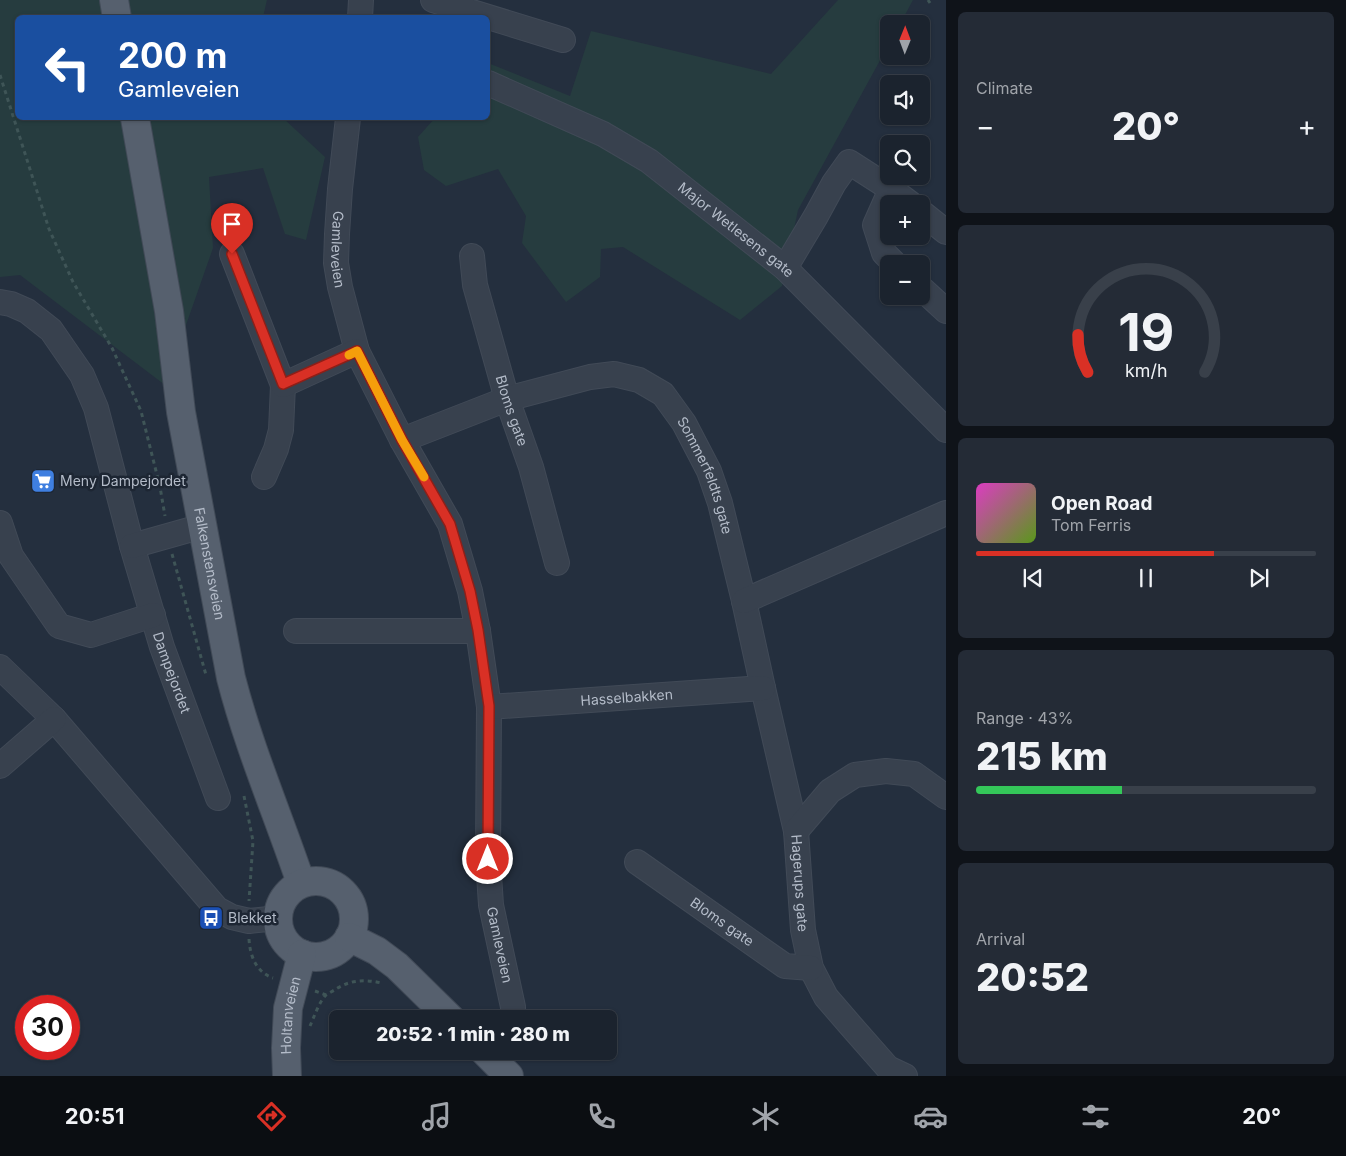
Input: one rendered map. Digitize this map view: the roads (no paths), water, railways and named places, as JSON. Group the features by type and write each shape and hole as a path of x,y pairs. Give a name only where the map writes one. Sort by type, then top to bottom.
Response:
{"main road":[{"path":"114,0 116,15"},
{"name":"Falkenstensveien","path":"135,120 169,311 181,412 222,634 239,710 251,748 301,883"},
{"path":"312,880 324,881 344,893 350,903 354,914 353,926 349,937 334,952 312,957 302,954 289,946 280,934 277,918 279,907 291,889 301,883 312,880"},
{"path":"349,937 378,951 397,966 441,1010"},
{"name":"Holtanveien","path":"287,1076 288,1008 302,954"}],"street":[{"path":"360,15 361,0"},
{"path":"433,0 482,15"},
{"path":"490,18 563,40"},
{"name":"Major Wetlesens gate","path":"490,84 603,134 649,161 785,268 946,430"},
{"name":"Gamleveien","path":"348,120 340,189 336,263 340,288 357,351 402,440 450,524 470,591 478,630 489,706 488,859 491,905 513,1010"},
{"path":"785,268 848,162 899,195"},
{"path":"885,255 875,225 891,189"},
{"path":"930,219 946,232"},
{"path":"232,254 283,384 281,430 276,449 264,477"},
{"name":"Bloms gate","path":"472,256 475,285 507,399 531,467 557,563"},
{"path":"930,296 946,311"},
{"name":"Dampejordet","path":"0,302 12,304 27,311 51,330 82,376 96,408 132,546 162,647 218,798"},
{"path":"283,384 357,351"},
{"name":"Sommerfeldts gate","path":"402,440 507,399 590,377 614,374 639,380 663,394 684,423 709,471 720,503 796,830"},
{"path":"744,601 946,513"},
{"path":"0,524 11,556 59,626 90,635 152,615"},
{"path":"132,546 203,526"},
{"path":"296,631 478,630"},
{"path":"0,667 54,719 217,908 232,917 248,921 277,918"},
{"name":"Hasselbakken","path":"489,706 763,688"},
{"path":"0,766 54,719"},
{"name":"Hagerups gate","path":"890,1073 826,997 811,968 803,930 796,830 830,791 855,776 886,771 914,774 946,797"},
{"name":"Bloms gate","path":"637,862 785,966 811,968"}],"place":[{"name":"Meny Dampejordet","path":"43,481"},
{"name":"Blekket","path":"211,918"}]}
